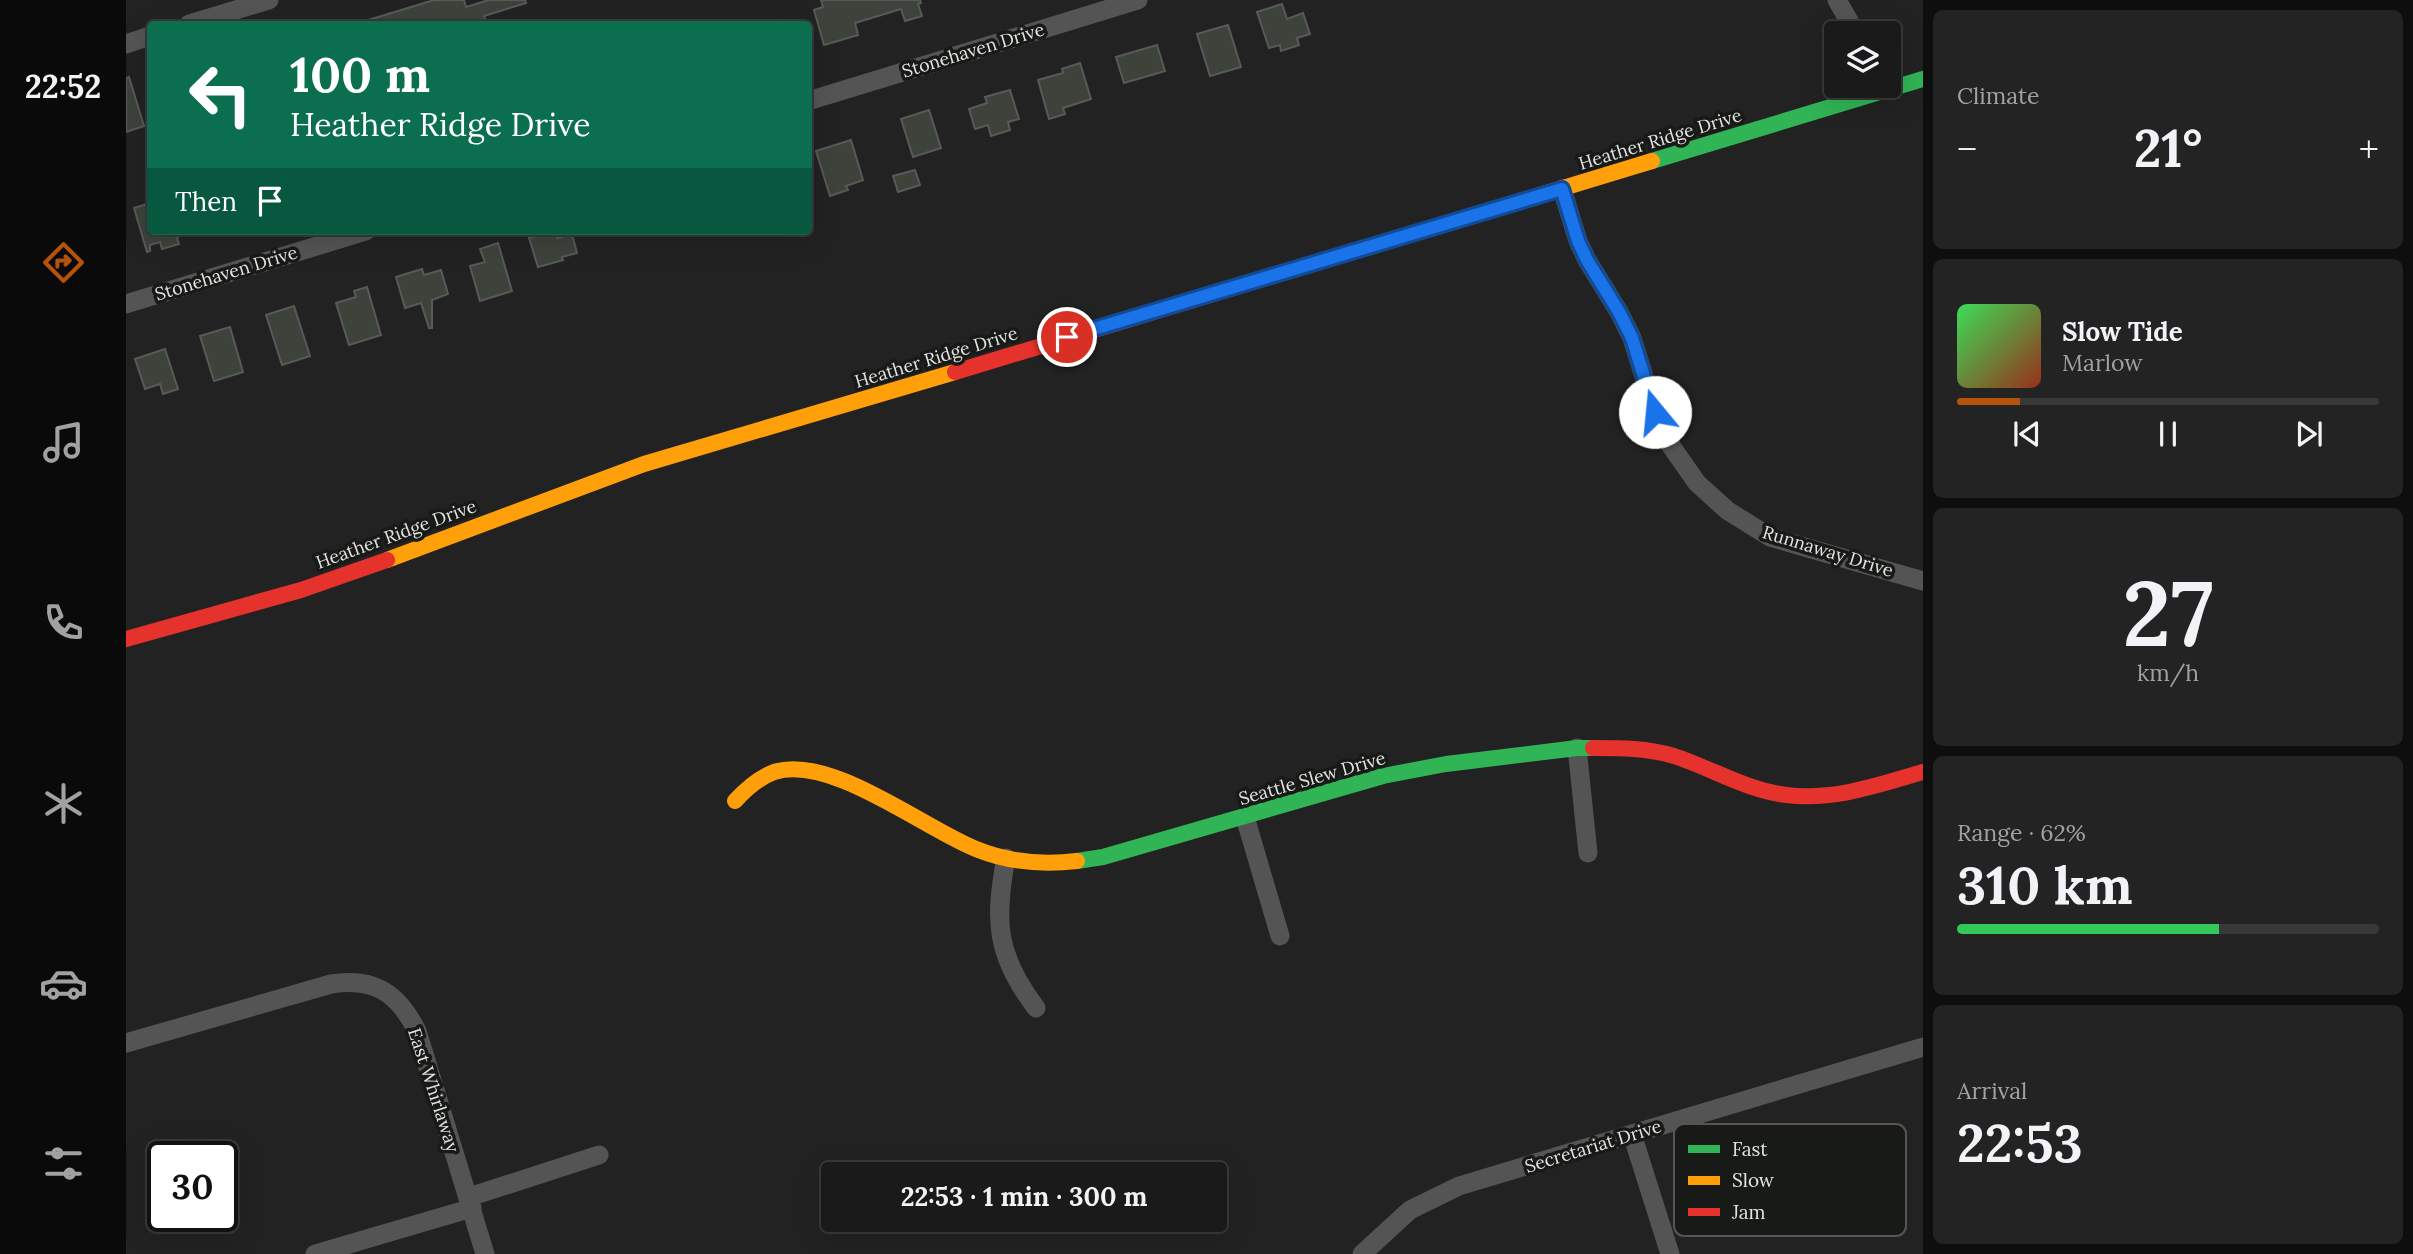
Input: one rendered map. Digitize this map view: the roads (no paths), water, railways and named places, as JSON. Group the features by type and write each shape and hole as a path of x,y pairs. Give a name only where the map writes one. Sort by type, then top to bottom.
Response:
{"street":[{"path":"199,21 269,0"},
{"name":"Stonehaven Drive","path":"812,100 1138,0"},
{"path":"1837,0 1849,21"},
{"path":"126,44 147,37"},
{"name":"Heather Ridge Drive","path":"1901,84 1923,79"},
{"name":"Heather Ridge Drive","path":"126,639 363,569 644,464 1562,189 1847,98"},
{"name":"Runnaway Drive","path":"1562,189 1578,241 1632,338 1655,412 1669,443 1697,483 1728,511 1770,537 1923,580"},
{"name":"Stonehaven Drive","path":"126,304 353,235"},
{"path":"1577,748 1588,853"},
{"name":"Seattle Slew Drive","path":"735,801 763,776 777,771 802,770 837,780 879,797 976,849 1006,858 1039,863 1075,863 1103,858 1382,776 1446,764 1577,748 1632,748 1654,751 1757,789 1811,797 1851,793 1923,772"},
{"path":"1245,817 1280,936"},
{"path":"1006,858 999,906 1003,948 1010,968 1036,1008"},
{"name":"East Whirlaway","path":"126,1042 331,984 358,982 383,990 410,1016 418,1031 485,1254"},
{"name":"Secretariat Drive","path":"1362,1254 1395,1222 1441,1193 1923,1047"},
{"path":"1632,1134 1670,1254"},
{"path":"314,1254 599,1155"}]}
